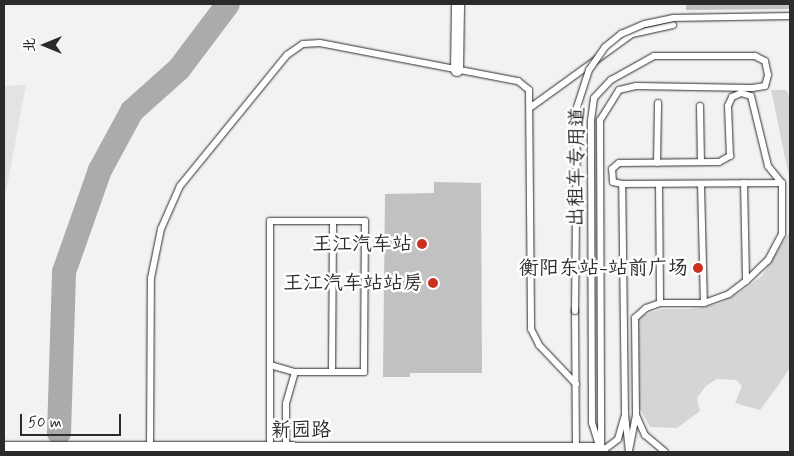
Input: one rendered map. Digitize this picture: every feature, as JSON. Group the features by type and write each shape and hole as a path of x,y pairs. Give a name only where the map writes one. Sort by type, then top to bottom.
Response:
{"main road":[{"name":"新园路","path":"4,451 600,452"}],"street":[{"path":"457,70 458,4"}],"lane":[{"path":"576,452 577,108 589,70 605,47 621,34 637,27 673,18 790,16"},
{"path":"530,108 632,34 673,25"},
{"path":"150,451 151,278 161,229 180,186 287,55 303,44 320,43 518,81 529,90 530,329 539,345 576,384"},
{"name":"出租车专用道","path":"654,56 755,56 765,61 768,75 765,86 752,88 636,86 619,90 600,120 600,452 592,423 594,98 611,80 654,56"},
{"path":"629,452 636,415 635,318 646,308 660,303 704,303 729,294 746,282 768,260 782,234 782,183 768,166 751,96 741,94 732,98 728,106 730,156 718,162 619,163 612,169 613,182 622,184 782,183"},
{"path":"657,163 658,103"},
{"path":"700,106 701,162"},
{"path":"622,184 625,414 629,452"},
{"path":"659,184 660,303"},
{"path":"701,184 704,303"},
{"path":"744,184 746,282"},
{"path":"270,365 295,372 364,372 365,221 270,221 270,365 278,452"},
{"path":"332,372 333,221"},
{"path":"278,452 286,403 295,372"},
{"path":"600,452 618,440 625,414"},
{"path":"636,415 644,435 665,452"}],"shaded area":[{"path":"26,85 4,203 4,86"},
{"path":"771,90 786,90 790,97 790,181"},
{"path":"790,231 790,368 777,387 760,410 735,403 742,386 736,380 717,379 706,386 697,398 700,411 677,428 650,427 639,407 636,327 641,316 662,309 692,309 718,304 740,292 762,276"}],"building":[{"path":"686,4 790,4 790,9 686,10"},
{"name":"王江汽车站站房","path":"434,182 481,183 482,373 410,373 410,377 383,377 385,194 434,193"}],"waterway":[{"path":"59,433 64,272 100,170 132,111 179,69 228,4"}],"place":[{"name":"王江汽车站","path":"422,244"},
{"name":"衡阳东站-站前广场","path":"698,268"},
{"name":"王江汽车站站房","path":"433,283"}]}
